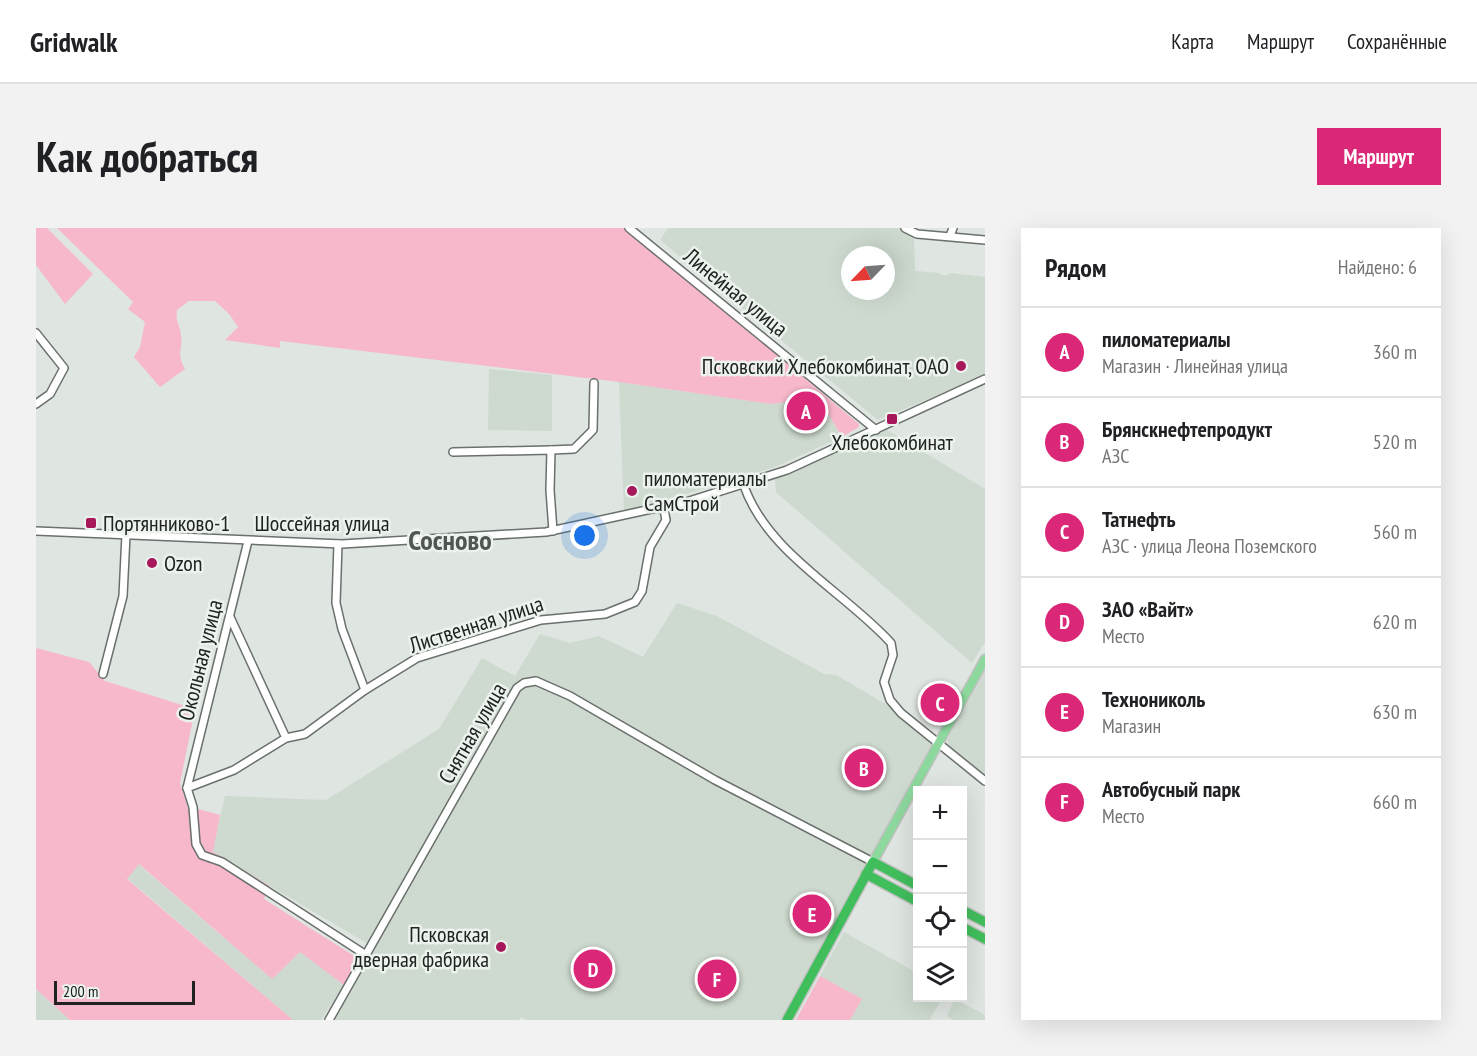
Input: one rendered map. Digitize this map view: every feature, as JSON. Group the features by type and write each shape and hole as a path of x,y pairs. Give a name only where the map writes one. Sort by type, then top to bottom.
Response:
{"highway":[{"path":"787,1020 873,862 913,883"},
{"path":"866,874 913,899"},
{"path":"967,912 985,922"},
{"path":"967,929 985,939"}],"main road":[{"path":"873,862 985,659"}],"street":[{"name":"Линейная улица","path":"629,228 876,430"},
{"path":"904,228 916,234 985,240"},
{"path":"950,236 953,228"},
{"path":"36,333 64,368 50,394 36,404"},
{"name":"Шоссейная улица","path":"36,531 338,544 553,531 656,508 664,509 787,470 985,379"},
{"path":"453,452 574,449 593,430 594,383"},
{"path":"551,450 550,490 553,531"},
{"path":"743,483 752,506 777,538 891,643 894,655 884,682 890,700 901,713 940,742 985,781"},
{"name":"Лиственная улица","path":"187,788 234,770 286,738 305,734 365,690 417,658 542,620 606,614 635,602 642,591 650,547 666,520 664,509"},
{"path":"104,674 123,596 126,535"},
{"name":"Окольная улица","path":"187,788 230,617 245,541"},
{"path":"338,544 336,603 342,629 365,690"},
{"path":"230,617 286,738"},
{"name":"Снятная улица","path":"329,1020 517,688 529,681 536,681 570,696 715,780 873,862"},
{"path":"187,788 193,807 196,844 202,855 222,862 366,955"}],"shaded area":[{"path":"36,228 47,228 93,274 65,304 36,265"},
{"path":"57,228 626,228 859,424 859,427 842,437 819,398 771,404 619,382 280,341 280,348 225,340 238,327 229,314 215,301 189,301 177,310 181,340 180,355 185,369 160,387 134,357 140,347 145,322 128,309 133,302"},
{"path":"668,228 899,228 914,237 915,271 939,273 944,276 951,273 985,277 985,375 878,420 660,240"},
{"path":"489,369 552,375 552,431 488,430"},
{"path":"619,382 771,404 819,398 842,437 775,467 624,513"},
{"path":"887,430 985,489 985,642 972,663 776,492 775,478"},
{"path":"677,603 717,616 824,674 836,675 889,706 935,744 785,1020 527,1020 521,1017 519,1020 335,1020 375,948 212,852 225,796 326,800 439,729 482,658 515,676 540,634 570,643 599,636 643,657"},
{"path":"36,648 89,662 105,681 195,709 180,783 189,812 195,808 220,815 213,852 270,886 264,899 359,959 344,985 300,952 272,979 139,864 127,879 293,1020 70,1020 36,989"},
{"path":"985,671 985,776 951,750 947,740"},
{"path":"138,864 272,979 300,952 344,985 321,1020 293,1020 127,878"},
{"path":"844,932 913,971 913,1002 940,1002 930,1020 850,1020 861,999 820,976"},
{"path":"820,976 862,999 850,1020 796,1020"},
{"path":"36,989 70,1020 36,1020"},
{"path":"954,1002 961,1002 985,1015 985,1020 954,1020 947,1016"}],"place":[{"name":"Псковский Хлебокомбинат, ОАО","path":"961,366"},
{"name":"пиломатериалы","path":"806,411"},
{"name":"Хлебокомбинат","path":"892,419"},
{"name":"пиломатериалы СамСтрой","path":"632,491"},
{"name":"Портянниково-1","path":"91,523"},
{"name":"Ozon","path":"152,563"},
{"name":"Татнефть","path":"940,703"},
{"name":"Брянскнефтепродукт","path":"864,768"},
{"name":"Технониколь","path":"812,914"},
{"name":"Псковская дверная фабрика","path":"501,947"},
{"name":"ЗАО «Вайт»","path":"593,969"},
{"name":"Автобусный парк","path":"717,979"}],"district":[{"name":"Сосново","path":"450,540"}]}
